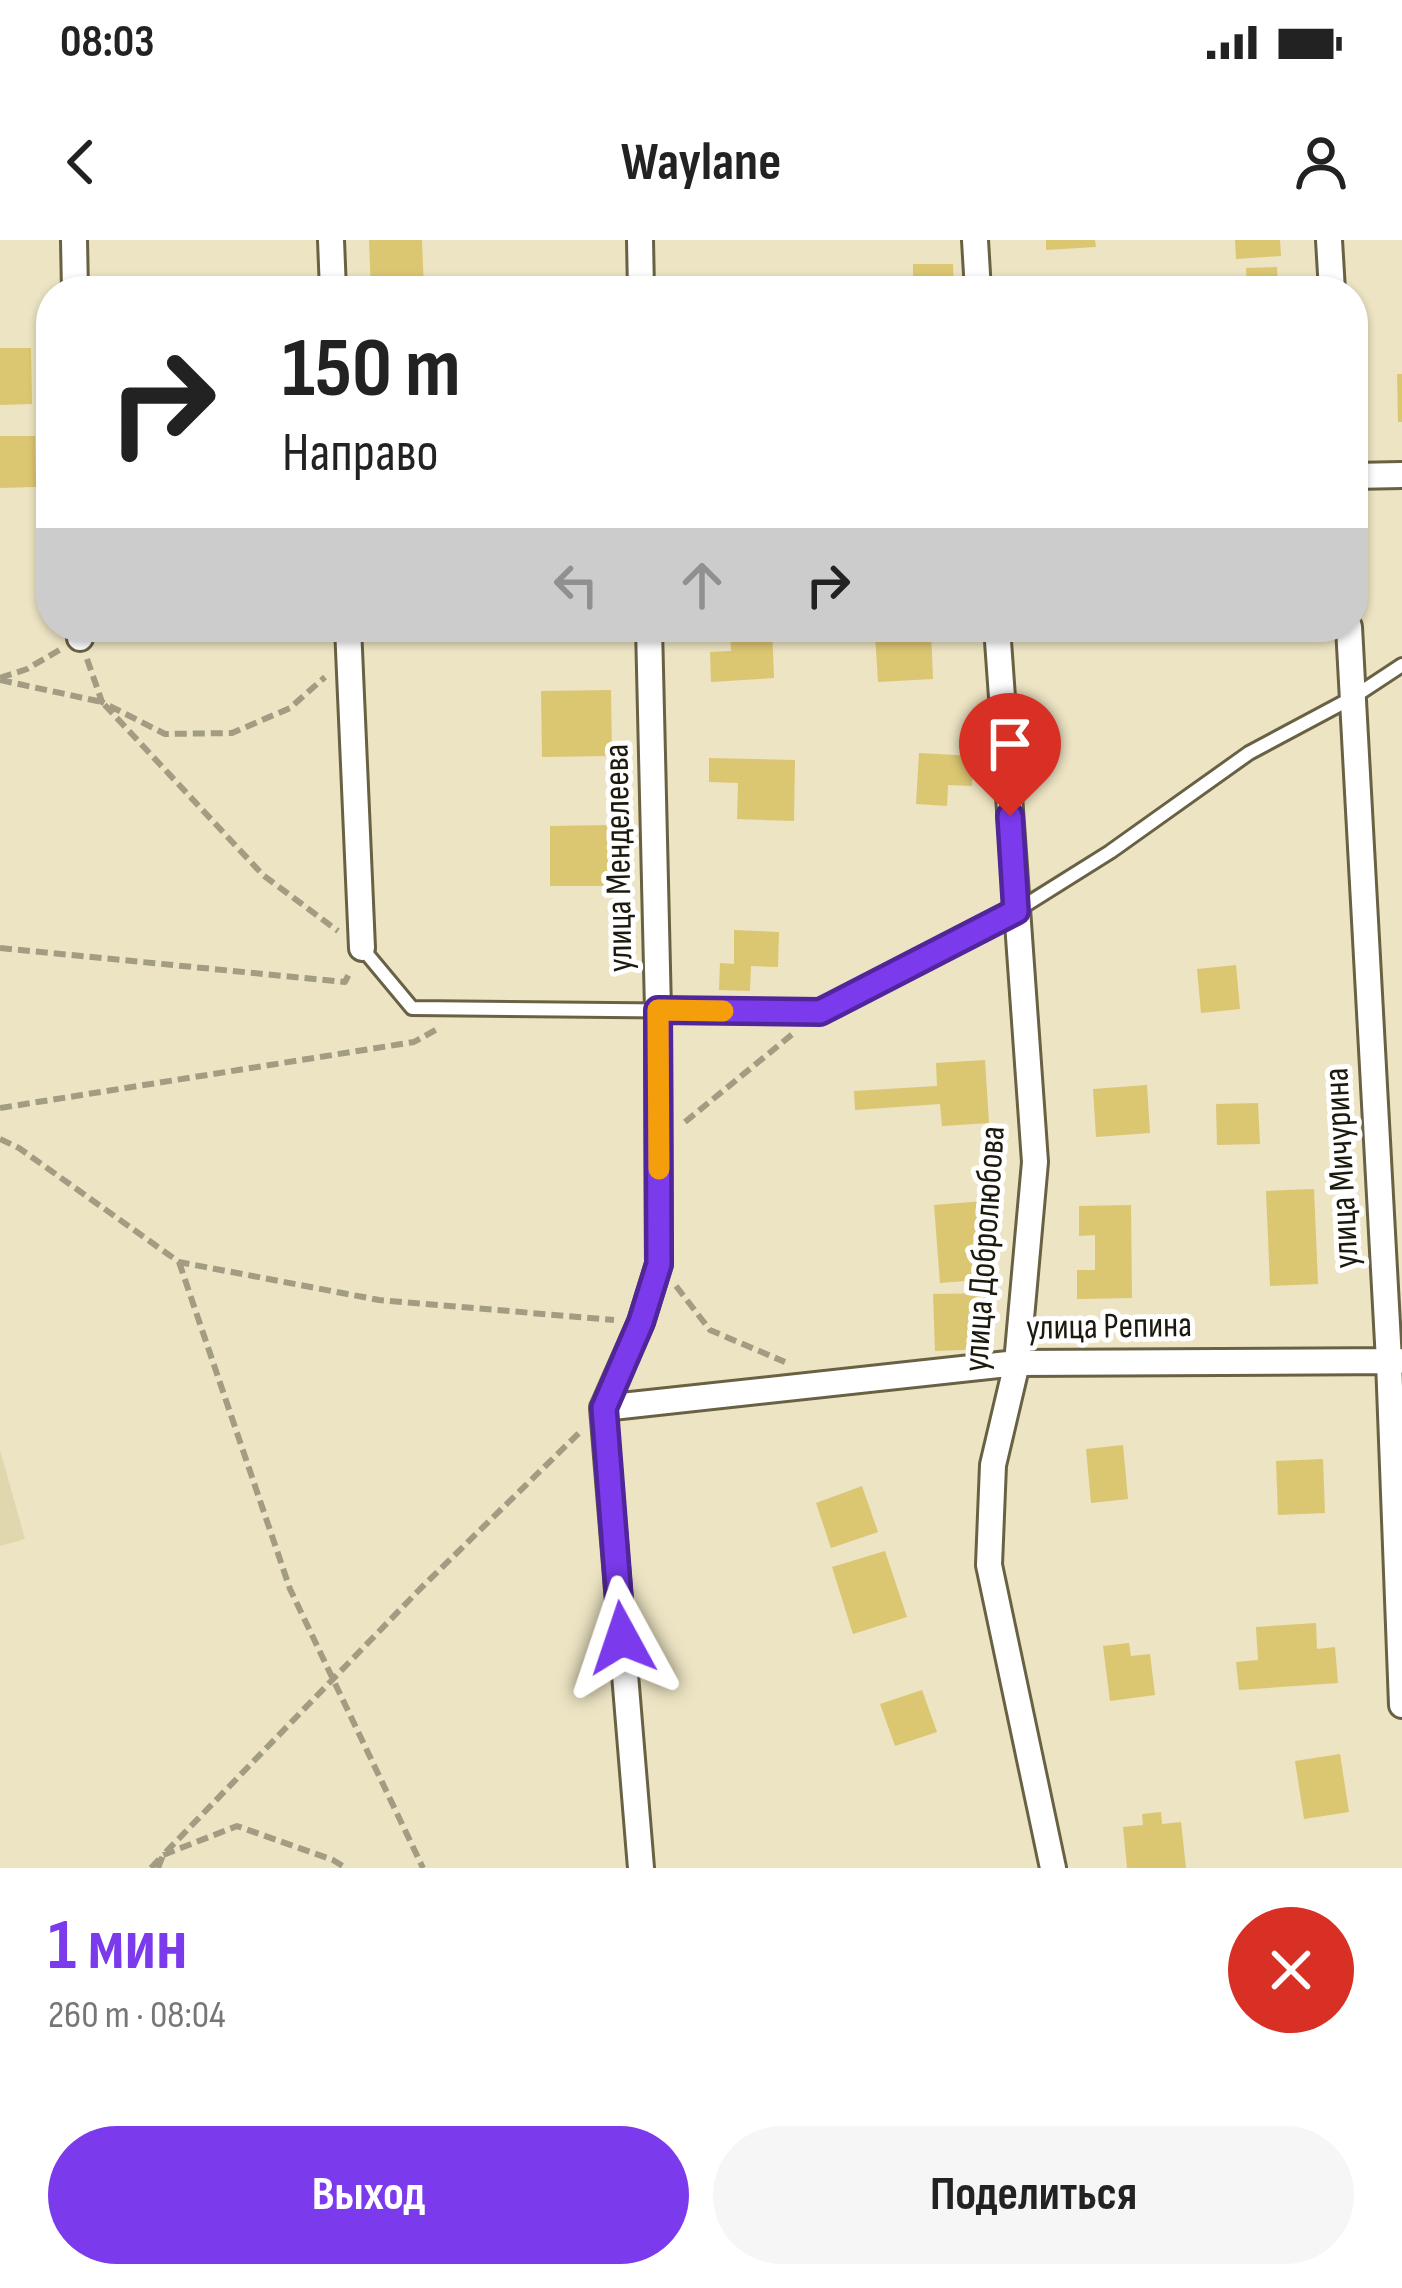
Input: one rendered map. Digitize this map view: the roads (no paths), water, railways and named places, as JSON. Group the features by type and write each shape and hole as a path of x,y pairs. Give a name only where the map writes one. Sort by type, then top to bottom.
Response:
{"street":[{"path":"74,240 75,276"},
{"path":"331,240 332,276"},
{"path":"640,240 641,276"},
{"path":"975,240 977,276"},
{"path":"1329,240 1331,276"},
{"path":"1368,476 1402,475"},
{"path":"349,642 362,948"},
{"name":"улица Менделеева","path":"641,1868 604,1408 641,1322 659,1264 649,642"},
{"name":"улица Добролюбова","path":"998,642 1035,1162 1017,1363 993,1465 989,1565 1053,1868"},
{"name":"улица Мичурина","path":"1349,642 1395,1361 1402,1705"},
{"name":"улица Репина","path":"604,1408 1017,1363 1395,1361"}],"lane":[{"path":"362,948 412,1008 820,1012 1016,911 1110,852 1249,753 1352,698 1402,665"}]}
